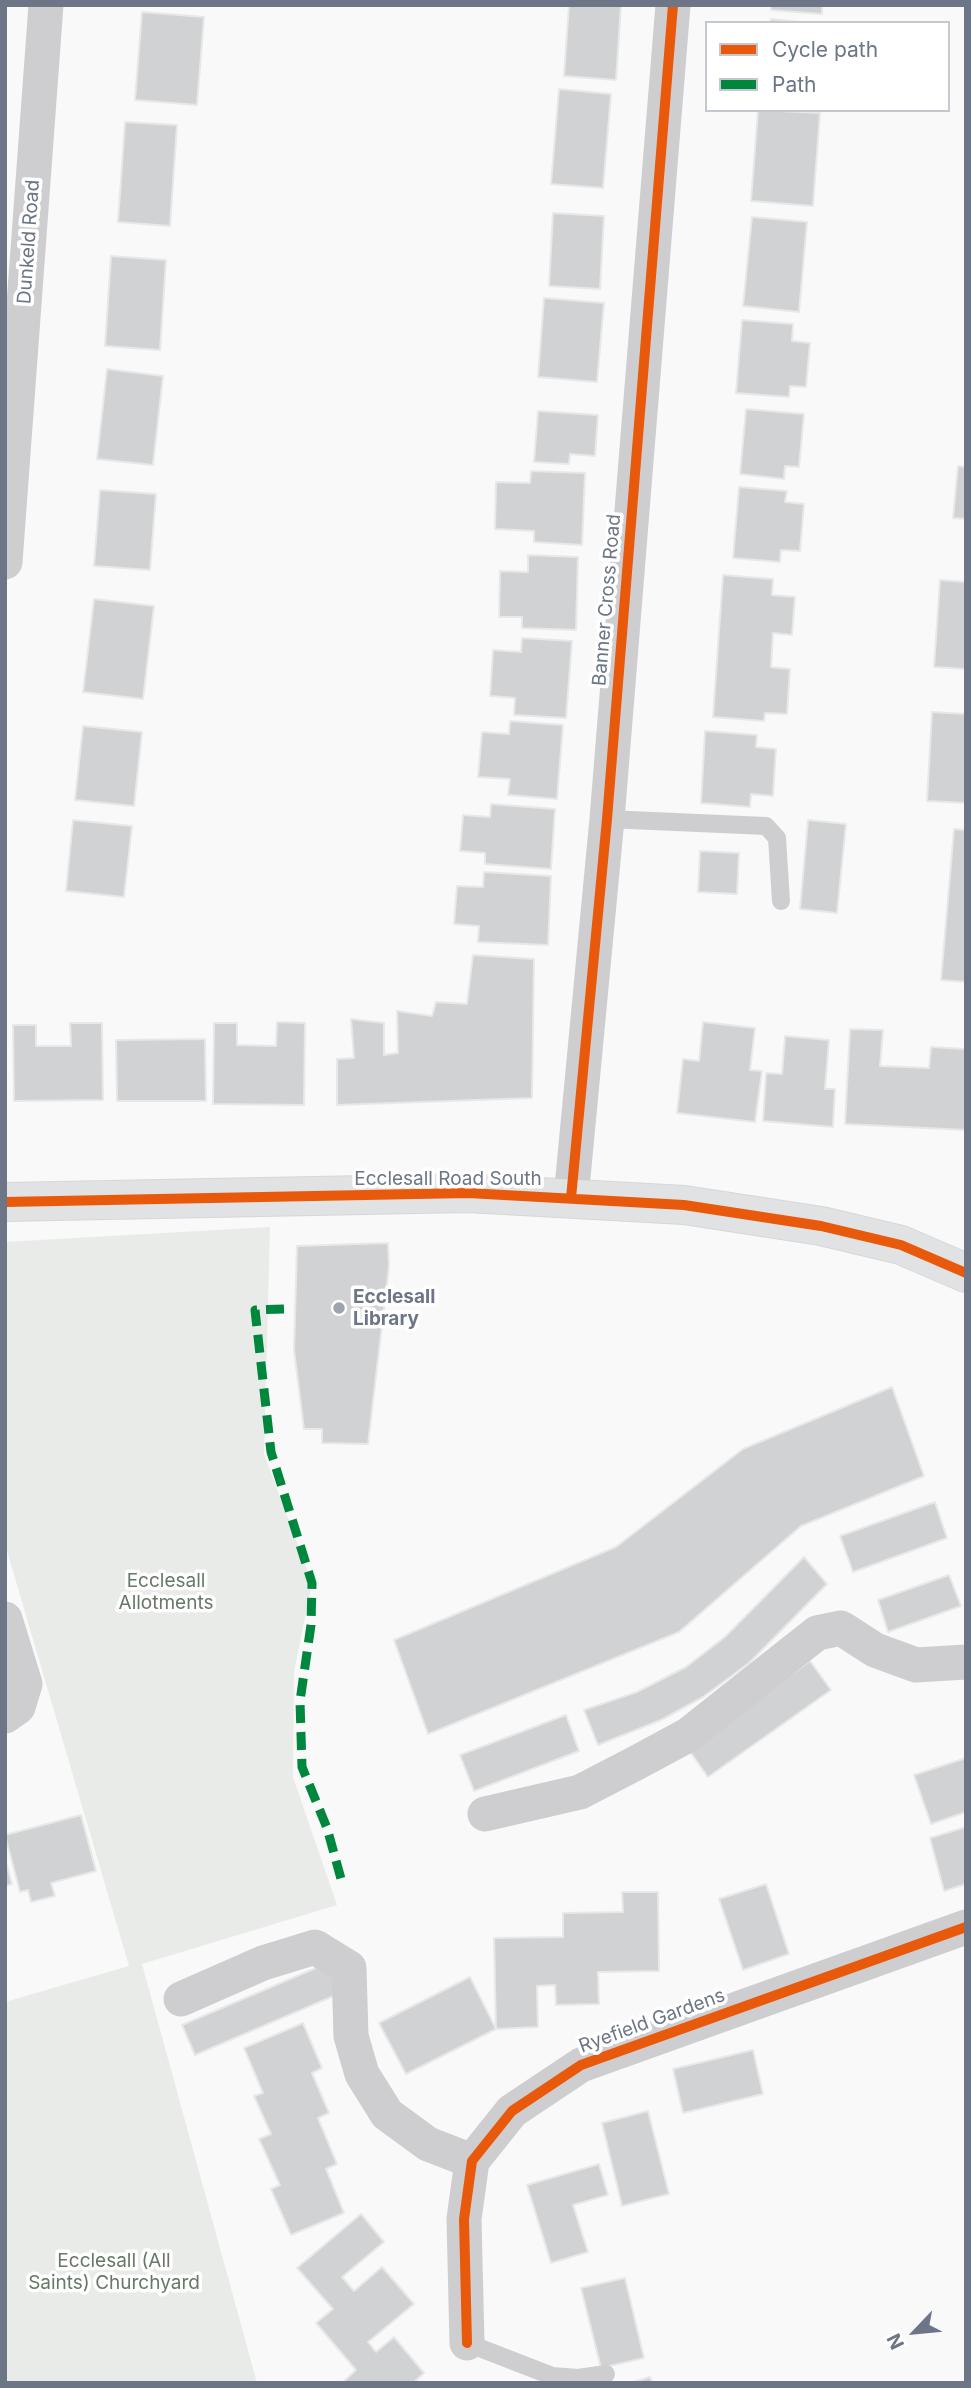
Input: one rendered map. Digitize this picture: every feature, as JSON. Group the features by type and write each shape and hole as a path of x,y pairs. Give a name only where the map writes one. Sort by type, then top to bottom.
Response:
{"main road":[{"name":"Ecclesall Road South","path":"5,1202 468,1193 684,1205 821,1226 901,1245 966,1273"}],"street":[{"name":"Dunkeld Road","path":"5,562 46,5"},
{"name":"Banner Cross Road","path":"571,1198 607,819 673,5"},
{"path":"5,1619 25,1685 19,1707 5,1716"},
{"path":"485,1814 580,1792 646,1758 688,1735 817,1633 841,1628 876,1650 916,1665 966,1662"},
{"name":"Ryefield Gardens","path":"472,2161 512,2111 581,2065 966,1927"},
{"path":"181,1999 262,1963 314,1947 349,1968 351,2036 362,2074 387,2114 428,2144 472,2161 464,2219 467,2343"}],"lane":[{"path":"607,819 766,825 777,838 781,901"},
{"path":"467,2343 552,2376 578,2378 606,2374"}],"green space":[{"name":"Ecclesall Allotments","path":"270,1227 264,1454 312,1583 294,1672 293,1777 337,1905 142,1964 257,2383 5,2383 5,2002 129,1966 5,1544 5,1242"}],"building":[{"path":"569,5 621,5 616,80 564,76"},
{"path":"771,5 822,5 822,14 771,10"},
{"path":"142,12 204,17 197,105 135,100"},
{"path":"559,89 611,94 603,188 551,184"},
{"path":"758,112 820,113 813,206 751,201"},
{"path":"125,122 177,125 170,226 118,222"},
{"path":"553,213 604,216 600,289 549,286"},
{"path":"752,217 807,222 799,312 743,306"},
{"path":"111,256 166,260 160,350 105,346"},
{"path":"544,298 604,303 597,382 538,377"},
{"path":"742,320 793,324 792,341 810,343 806,387 790,386 789,397 736,393"},
{"path":"107,369 163,376 153,465 97,459"},
{"path":"746,409 804,414 799,467 785,466 784,479 740,474"},
{"path":"538,411 598,415 595,456 570,454 569,464 534,462"},
{"path":"958,466 966,467 966,519 953,518"},
{"path":"531,471 585,473 582,545 534,542 534,531 495,529 496,482 530,483"},
{"path":"739,487 787,491 785,502 804,504 800,551 781,550 780,562 733,558"},
{"path":"100,490 156,494 150,570 94,566"},
{"path":"528,555 578,557 576,630 522,628 522,617 499,617 500,571 528,572"},
{"path":"723,575 773,579 772,595 795,597 792,635 773,633 771,667 790,669 787,714 765,713 764,721 713,717"},
{"path":"940,580 966,582 966,669 934,667"},
{"path":"94,599 154,606 143,699 83,692"},
{"path":"522,638 572,641 566,718 514,715 515,698 490,696 493,650 521,652"},
{"path":"932,712 966,714 966,803 927,801"},
{"path":"510,721 563,725 557,799 508,795 510,779 478,777 482,732 509,734"},
{"path":"83,726 142,732 134,806 75,800"},
{"path":"705,731 757,735 756,747 776,749 773,796 751,794 750,807 701,803"},
{"path":"491,804 555,809 551,869 485,864 485,853 460,851 463,815 490,817"},
{"path":"73,820 132,826 124,897 66,891"},
{"path":"808,820 846,824 837,913 800,909"},
{"path":"954,829 966,830 966,982 941,980"},
{"path":"700,851 739,853 737,894 698,892"},
{"path":"484,872 551,876 548,945 478,942 479,926 454,924 457,886 483,887"},
{"path":"473,955 534,959 532,1098 337,1105 337,1059 354,1058 351,1019 384,1023 384,1055 398,1053 397,1011 432,1016 436,1002 467,1004"},
{"path":"277,1022 305,1023 304,1105 213,1104 214,1023 237,1023 237,1045 276,1046"},
{"path":"703,1022 755,1028 750,1070 762,1071 755,1122 677,1113 683,1059 699,1061"},
{"path":"70,1023 102,1023 103,1100 14,1101 13,1025 36,1025 36,1046 71,1046"},
{"path":"850,1029 883,1030 880,1066 929,1068 931,1047 966,1049 966,1130 845,1124"},
{"path":"785,1036 829,1040 825,1089 835,1089 833,1127 763,1121 766,1073 782,1074"},
{"path":"205,1039 206,1101 117,1101 116,1040"},
{"name":"Ecclesall Library","path":"388,1243 389,1266 368,1444 322,1443 322,1429 304,1429 294,1350 297,1246"},
{"path":"892,1387 924,1476 801,1526 679,1632 428,1734 394,1640 616,1547 743,1449"},
{"path":"935,1502 947,1538 853,1572 840,1536"},
{"path":"804,1557 827,1584 749,1663 703,1697 661,1720 598,1745 584,1710 637,1692 686,1667 725,1637"},
{"path":"949,1575 961,1606 888,1632 878,1600"},
{"path":"810,1661 831,1690 708,1777 688,1749"},
{"path":"566,1715 579,1751 474,1791 460,1755"},
{"path":"966,1758 966,1812 931,1824 914,1775"},
{"path":"81,1815 96,1871 51,1883 55,1896 31,1902 28,1890 20,1892 5,1835"},
{"path":"966,1827 966,1884 944,1891 930,1838"},
{"path":"5,1859 12,1884 5,1886"},
{"path":"766,1884 789,1954 743,1970 719,1899"},
{"path":"622,1892 658,1892 659,1971 598,1972 599,2004 556,2005 555,1985 537,1986 538,2027 496,2029 494,1938 563,1937 563,1913 623,1912"},
{"path":"330,1962 343,1992 195,2055 182,2025"},
{"path":"470,1977 496,2029 406,2074 379,2023"},
{"path":"303,2023 322,2068 312,2073 329,2113 318,2118 337,2164 326,2169 344,2213 291,2235 271,2189 280,2185 259,2139 271,2134 254,2096 263,2093 244,2048"},
{"path":"753,2050 763,2094 683,2113 673,2069"},
{"path":"648,2111 669,2194 622,2206 602,2123"},
{"path":"599,2164 608,2195 573,2205 588,2252 551,2263 527,2185"},
{"path":"361,2214 384,2242 342,2277 354,2291 382,2267 414,2304 368,2342 376,2352 394,2337 424,2373 413,2383 342,2383 356,2370 316,2323 333,2309 297,2268"},
{"path":"625,2278 644,2358 601,2368 581,2288"},
{"path":"650,2377 652,2383 631,2383"}],"marked path":[{"path":"284,1309 255,1310 271,1452 312,1583 311,1625 300,1701 302,1767 327,1828 343,1886"}],"cycle path":[{"path":"571,1198 607,819 673,5"},
{"path":"5,1202 468,1193 684,1205 821,1226 901,1245 966,1273"},
{"path":"467,2343 464,2219 472,2161 512,2111 581,2065 966,1927"}],"place":[{"name":"Ecclesall Library","path":"339,1308"}],"park label":[{"name":"Ecclesall (All Saints) Churchyard","path":"114,2272"}]}
